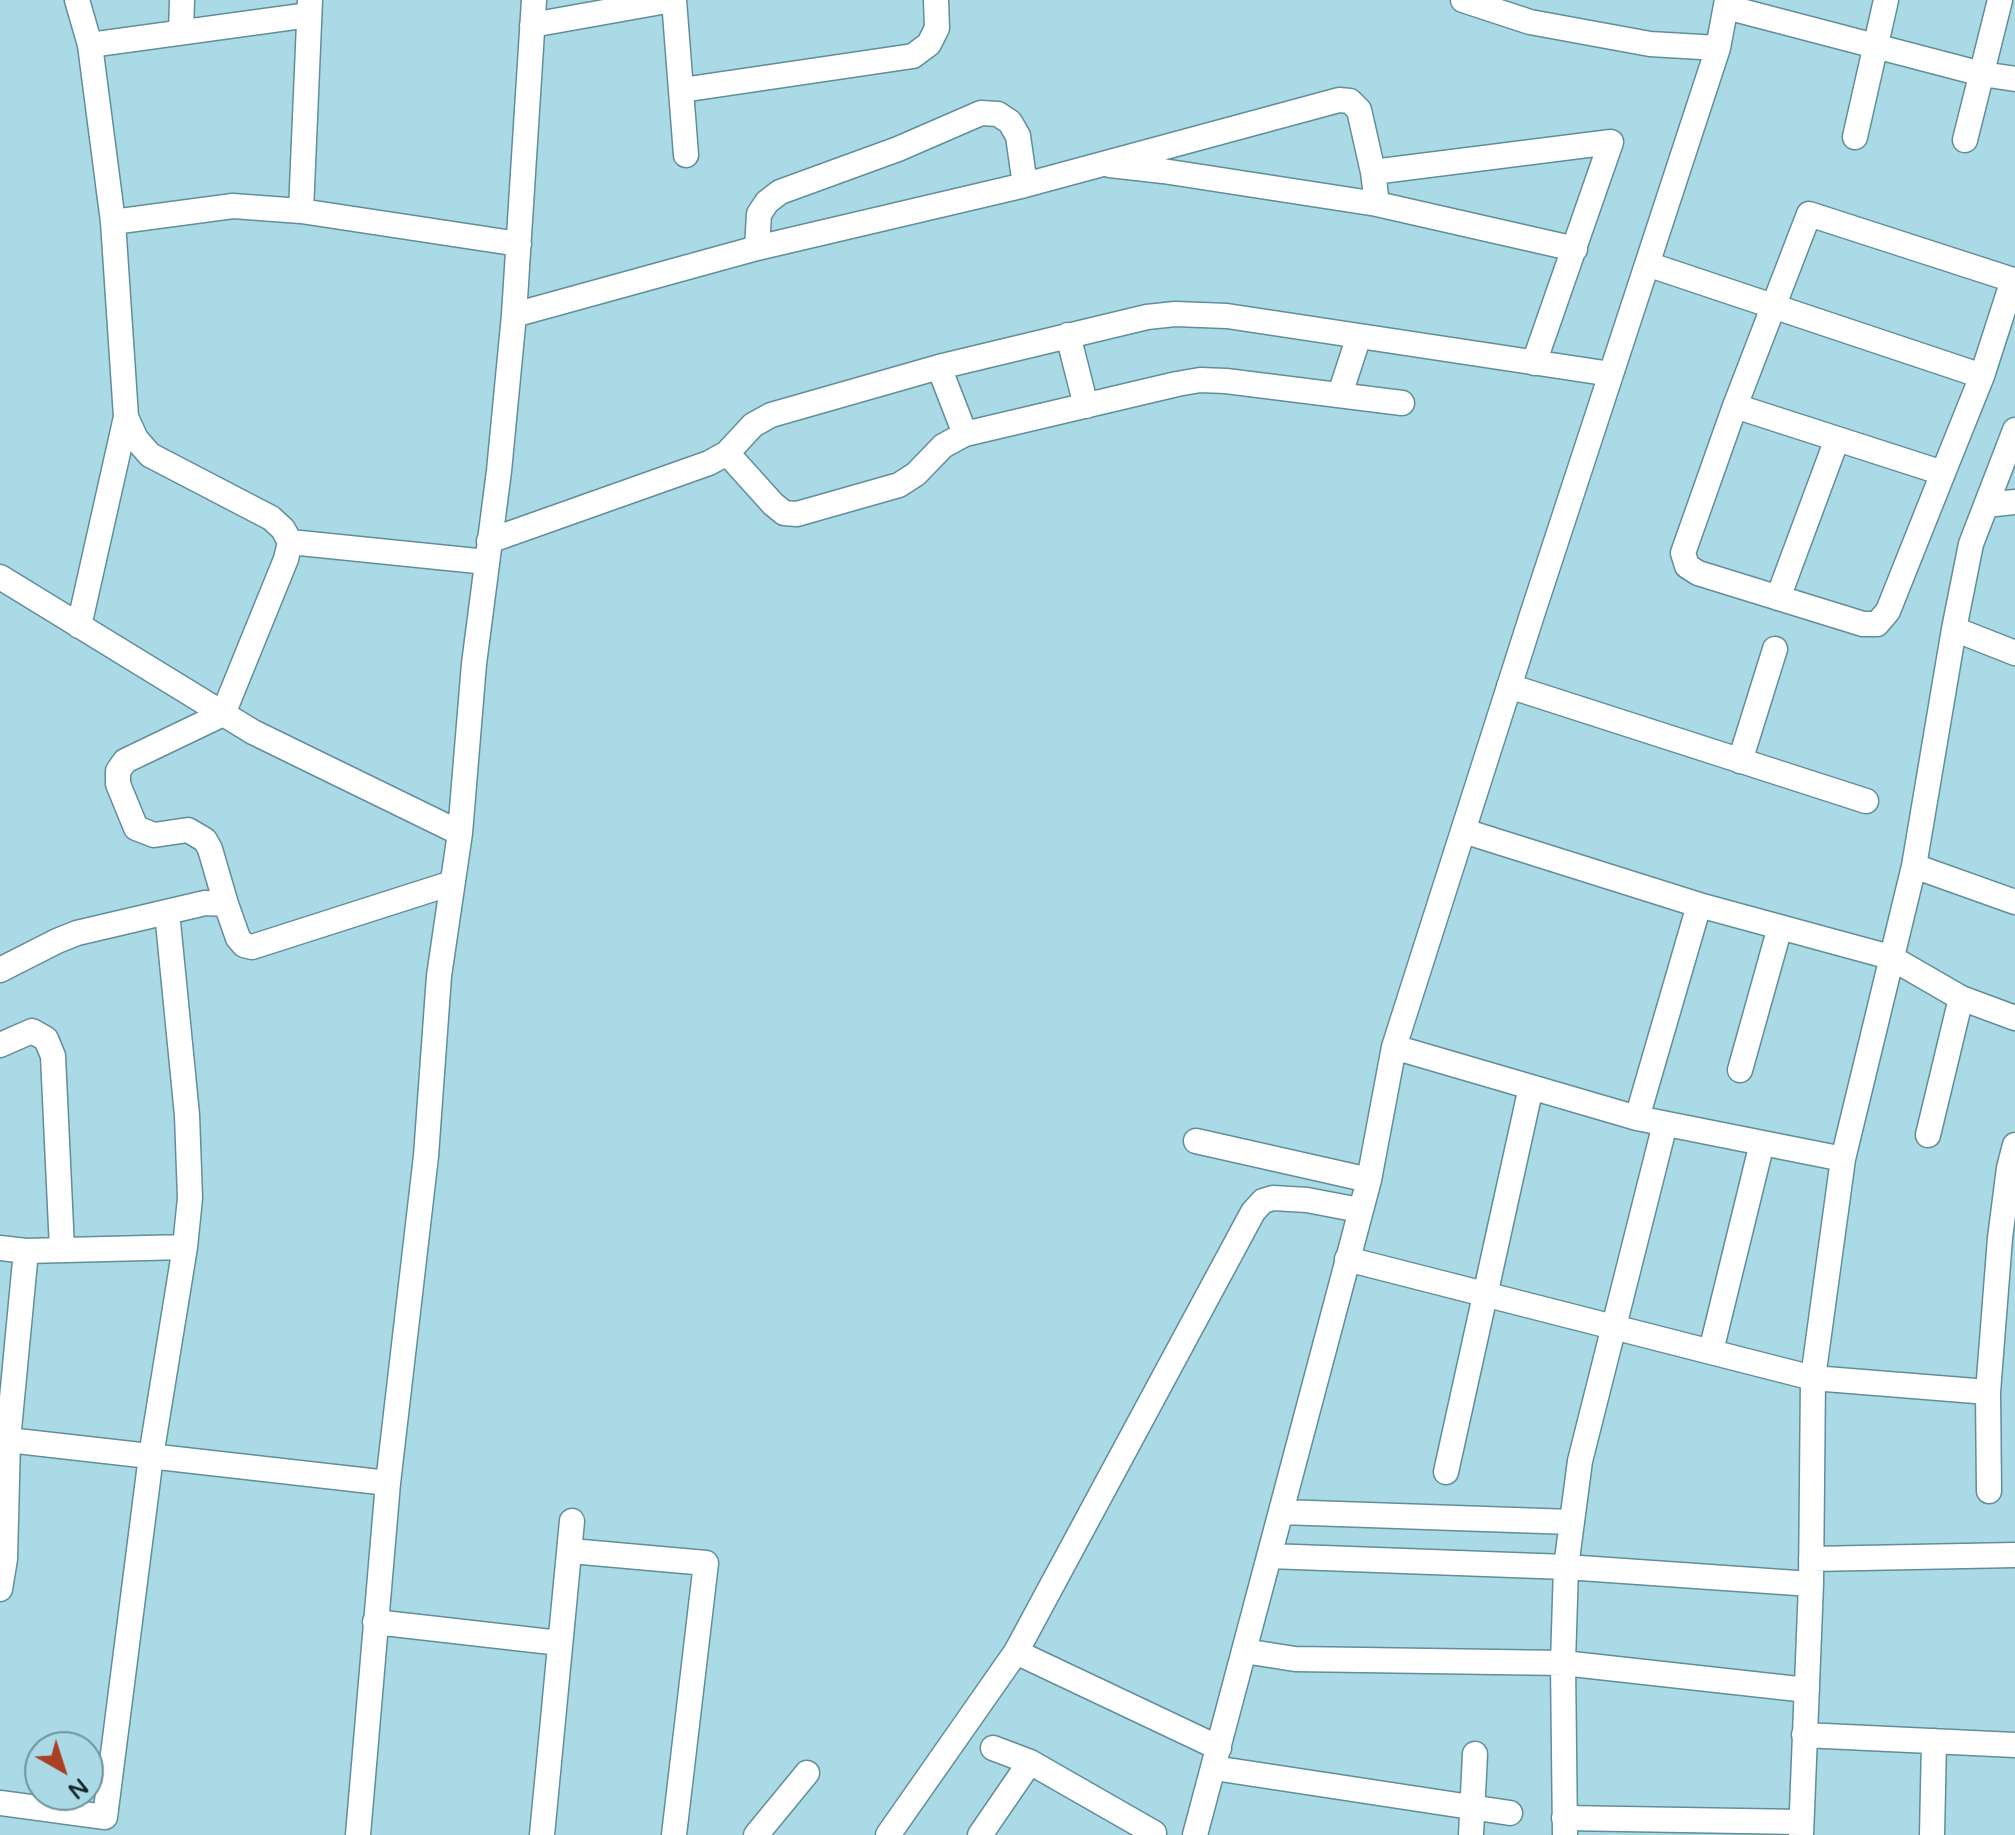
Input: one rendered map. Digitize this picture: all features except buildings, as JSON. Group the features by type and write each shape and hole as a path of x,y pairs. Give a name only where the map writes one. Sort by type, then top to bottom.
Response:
{"street":[{"path":"77,0 90,45 113,222 126,417 79,626"},
{"path":"181,32 182,0"},
{"path":"358,1835 388,1483 426,1156 439,976 460,833 474,664 499,471 514,315 534,0"},
{"path":"532,25 673,0 686,155"},
{"path":"682,90 913,56 929,44 937,28 936,0"},
{"path":"1463,0 1530,22 1650,44 1718,48"},
{"path":"1855,137 1886,0"},
{"path":"1965,140 2000,0"},
{"path":"1195,1835 1369,1180 1394,1047 1718,48 1726,3 1877,47 1982,74 2015,79"},
{"path":"90,45 181,32 310,7 301,211"},
{"path":"514,315 757,248 1025,185 1339,100 1350,101 1359,110 1377,204"},
{"path":"757,248 759,214 767,202 780,192 898,149 981,113 998,114 1010,122 1018,136 1025,185"},
{"path":"1373,172 1611,142 1534,363"},
{"path":"1094,164 1163,171 1377,204 1575,249"},
{"path":"113,222 221,207 301,211 519,244"},
{"path":"1809,214 2014,280 1982,376 1888,611 1877,624 1863,624 1698,573 1687,566 1683,558 1685,542 1809,214"},
{"path":"1647,264 1982,376"},
{"path":"290,542 488,552 709,463 727,453 753,425 771,415 939,367 1147,317 1201,314 1611,374"},
{"path":"1068,335 1086,406"},
{"path":"1340,394 1359,336"},
{"path":"939,367 965,434"},
{"path":"727,453 773,504 784,513 797,514 899,485 916,474 943,446 965,434 1200,380 1402,403"},
{"path":"1735,406 1943,473"},
{"path":"126,417 136,439 150,455 271,518 283,529 290,542 286,559 223,714 125,761 118,771 118,784 136,828 154,835 188,830 205,840 238,938 244,945 252,947 452,883"},
{"path":"1665,1124 1580,1461 1566,1567 1564,1826 1801,1829 1811,1572 1813,1378 1843,1159 1914,866 1971,544 2015,430"},
{"path":"1778,598 1837,439"},
{"path":"1986,505 2015,502"},
{"path":"0,577 265,738 460,833"},
{"path":"1954,629 2015,653"},
{"path":"1740,761 1775,649"},
{"path":"1509,686 1866,801"},
{"path":"1464,831 1699,905 1890,957 1961,998 2015,1018"},
{"path":"1914,866 2015,902"},
{"path":"0,970 77,933 205,903 226,904"},
{"path":"1637,1118 1699,905"},
{"path":"0,1803 105,1817 151,1456 190,1198 190,1157 167,912"},
{"path":"1740,1070 1780,927"},
{"path":"1928,1135 1961,998"},
{"path":"0,1045 32,1031 46,1039 53,1056 62,1249"},
{"path":"1394,1047 1637,1118 1843,1159"},
{"path":"1446,1472 1531,1087"},
{"path":"1196,1141 1369,1180"},
{"path":"1711,1351 1762,1143"},
{"path":"1989,1491 1988,1392 2000,1238 2015,1145"},
{"path":"888,1835 1016,1652 1253,1212 1263,1201 1273,1198 1307,1200 1359,1210"},
{"path":"0,1248 26,1251 185,1247"},
{"path":"0,1589 8,1440 26,1251"},
{"path":"1347,1259 1813,1378 1988,1392"},
{"path":"8,1440 388,1483"},
{"path":"1281,1512 1572,1522"},
{"path":"542,1835 572,1521"},
{"path":"571,1551 706,1563 674,1835"},
{"path":"1269,1556 1811,1572 2015,1555"},
{"path":"375,1622 560,1643"},
{"path":"1244,1651 1295,1659 1563,1663 1807,1690"},
{"path":"1016,1652 1216,1758 1510,1813"},
{"path":"1804,1735 2015,1745"},
{"path":"1932,1835 1934,1741"},
{"path":"993,1748 1030,1762 1154,1833 1152,1835"},
{"path":"1471,1835 1475,1754"},
{"path":"980,1835 1030,1762"},
{"path":"756,1835 807,1773"}]}
